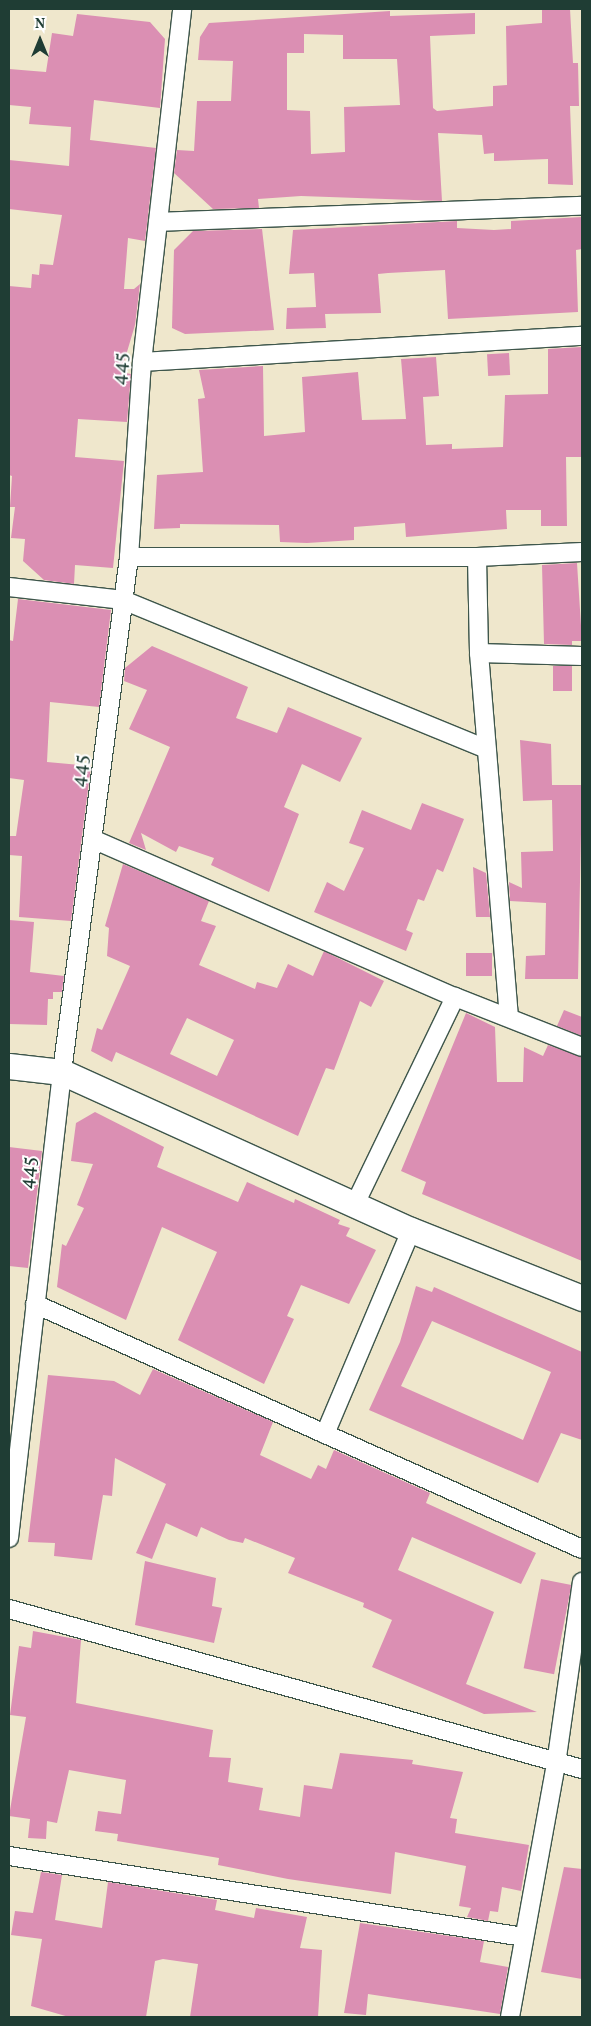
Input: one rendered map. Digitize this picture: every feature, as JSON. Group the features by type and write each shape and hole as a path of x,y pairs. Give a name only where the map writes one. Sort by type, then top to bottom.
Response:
{"street":[{"name":"445","path":"9,1538 62,1072 95,840 129,557 142,362 182,9"},
{"path":"158,222 582,206"},
{"path":"142,362 582,336"},
{"path":"129,557 477,557 582,552"},
{"path":"477,557 479,653 509,1017"},
{"path":"9,586 123,600 487,749"},
{"path":"479,653 582,656"},
{"path":"95,840 455,997 582,1047"},
{"path":"355,1204 455,997"},
{"path":"9,1066 62,1072 411,1230 582,1298"},
{"path":"325,1434 411,1230"},
{"path":"35,1304 582,1549"},
{"path":"510,2017 556,1764 582,1582"},
{"path":"9,1608 556,1764 582,1769"},
{"path":"9,1856 524,1937"}],"building":[{"path":"542,9 570,9 573,63 578,63 579,106 570,106 573,185 548,184 548,159 494,161 494,153 484,154 482,135 438,133 442,201 301,196 258,199 259,208 213,209 174,173 177,150 194,151 197,101 231,101 233,61 198,60 200,37 209,23 390,11 390,16 475,13 475,34 430,36 433,108 437,111 493,106 493,86 507,85 506,26 542,23","holes":["304,34 343,35 343,59 397,59 400,105 344,107 345,152 311,154 310,111 287,110 287,53 304,53"]},
{"path":"77,14 150,22 165,39 160,108 94,100 90,140 156,148 145,241 128,238 124,289 134,289 140,284 135,325 121,372 131,374 127,422 78,419 75,457 124,461 113,568 75,565 74,584 44,580 23,561 25,539 11,538 15,507 10,507 12,476 9,475 9,286 31,288 32,274 39,275 40,264 53,265 62,215 9,209 9,160 69,166 71,127 29,124 31,107 9,105 9,69 46,72 52,33 73,36"},
{"path":"582,217 582,249 576,250 578,312 448,319 445,270 388,273 378,274 381,313 325,314 326,328 286,329 287,308 316,307 314,273 289,274 293,230 457,221 457,228 494,230 511,229 511,221"},
{"path":"262,229 274,330 185,334 172,328 174,250 193,231"},
{"path":"582,347 582,457 566,457 567,526 541,526 541,510 506,510 507,529 406,537 405,523 354,527 354,540 307,543 280,542 279,525 180,524 180,528 154,529 157,475 203,472 198,399 205,398 199,370 263,366 264,436 305,432 302,377 358,372 362,420 406,419 401,359 436,357 439,396 423,397 426,445 452,444 452,449 503,447 505,395 548,394 548,349"},
{"path":"509,353 510,375 488,376 487,354"},
{"path":"577,563 582,641 572,641 572,645 544,644 542,565"},
{"path":"18,599 111,610 99,707 50,702 47,762 91,766 71,921 19,917 22,856 9,855 9,836 16,836 24,780 9,778 9,640 13,641"},
{"path":"152,646 248,687 236,718 277,733 288,707 362,738 340,782 302,764 284,807 299,814 269,892 211,865 214,858 179,846 176,852 141,833 146,850 129,843 170,747 129,729 147,690 124,681 125,668"},
{"path":"553,666 572,666 572,691 553,691"},
{"path":"520,740 551,744 552,785 582,785 578,979 525,979 526,956 545,955 546,903 510,901 509,882 522,888 521,852 553,851 552,800 523,801"},
{"path":"422,803 464,819 443,872 437,869 424,901 418,899 406,930 413,933 406,951 314,912 327,882 344,891 364,848 349,843 362,810 411,830"},
{"path":"123,864 209,901 201,921 216,926 199,965 255,989 257,982 277,988 288,964 313,976 324,951 384,981 371,1007 360,1001 334,1070 326,1068 298,1136 116,1052 112,1062 91,1051 97,1028 102,1030 130,966 107,956 109,928 105,926","holes":["187,1018 234,1040 217,1076 170,1054"]},
{"path":"473,867 486,873 490,917 476,917"},
{"path":"9,920 34,922 30,972 64,976 62,992 53,992 53,999 48,999 47,1025 9,1024"},
{"path":"466,953 492,953 492,976 466,976"},
{"path":"564,1010 582,1017 582,1036 557,1026"},
{"path":"466,1013 495,1027 497,1082 523,1082 524,1047 543,1056 548,1045 582,1057 582,1261 422,1194 426,1182 401,1171"},
{"path":"95,1112 164,1147 157,1167 238,1202 247,1182 294,1203 295,1199 340,1220 338,1224 350,1228 346,1236 376,1250 349,1304 301,1285 287,1316 294,1319 264,1384 178,1340 217,1252 162,1227 126,1320 57,1287 62,1244 66,1246 84,1208 77,1205 93,1164 71,1161 76,1123"},
{"path":"9,1147 42,1151 28,1268 9,1266"},
{"path":"416,1286 432,1292 434,1287 582,1352 582,1440 561,1433 538,1483 369,1410 400,1342","holes":["432,1321 551,1372 523,1440 401,1386"]},
{"path":"153,1369 273,1422 260,1455 311,1479 318,1465 326,1469 334,1450 430,1493 426,1503 536,1553 521,1584 412,1537 398,1570 494,1612 466,1684 537,1712 484,1714 372,1667 392,1620 363,1607 364,1603 288,1573 295,1558 245,1538 243,1543 229,1540 201,1527 197,1537 166,1523 152,1559 136,1553 166,1484 115,1458 112,1496 103,1495 92,1560 54,1556 55,1543 28,1542 48,1375 114,1381 140,1395"},
{"path":"145,1561 216,1578 212,1606 222,1608 214,1643 135,1625"},
{"path":"541,1579 571,1585 554,1674 524,1668"},
{"path":"33,1631 81,1640 76,1703 213,1730 209,1757 231,1758 228,1782 263,1788 259,1810 300,1817 304,1785 332,1789 340,1753 413,1760 412,1764 463,1772 450,1818 457,1819 455,1833 529,1845 521,1891 502,1887 498,1912 490,1911 488,1921 467,1917 471,1908 459,1906 466,1866 395,1852 391,1894 288,1879 218,1865 219,1858 117,1841 118,1834 95,1831 98,1811 121,1814 126,1780 69,1770 57,1823 47,1821 46,1839 28,1838 30,1819 9,1816 26,1717 10,1715 19,1646 31,1648"},
{"path":"564,1867 582,1869 582,1979 541,1972"},
{"path":"41,1872 62,1875 55,1920 102,1928 108,1882 217,1900 215,1910 254,1918 256,1908 307,1917 300,1948 322,1950 318,2017 190,2017 198,1964 163,1959 155,1961 146,2017 69,2017 31,2006 42,1939 11,1935 15,1911 33,1913"},
{"path":"360,1923 484,1941 480,1962 508,1967 500,2014 368,1994 366,2015 344,2013"}]}
